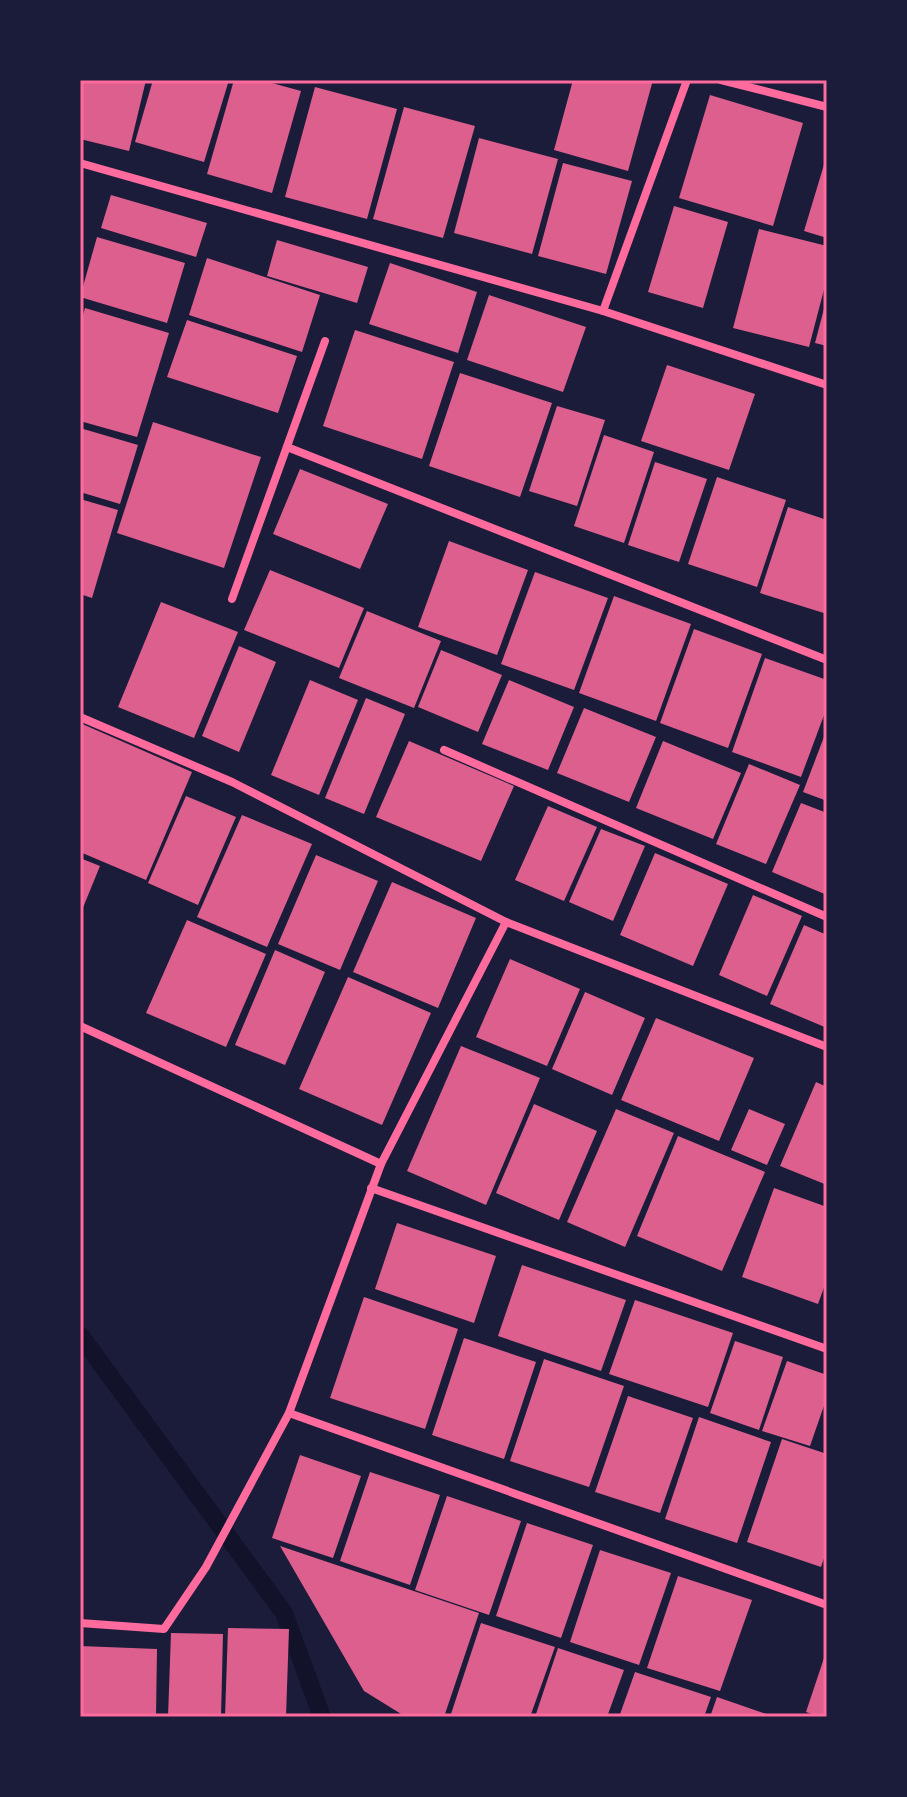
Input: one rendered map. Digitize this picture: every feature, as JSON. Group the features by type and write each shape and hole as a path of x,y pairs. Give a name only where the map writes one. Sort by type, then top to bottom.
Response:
{"street":[{"path":"603,311 687,80"},
{"path":"721,80 827,107"},
{"path":"80,163 603,311 827,385"},
{"path":"232,599 325,341"},
{"path":"287,447 827,660"},
{"path":"80,717 232,782 506,922 827,1047"},
{"path":"444,750 827,917"},
{"path":"80,1623 164,1629 206,1567 289,1413 381,1164 506,922"},
{"path":"80,1026 381,1164"},
{"path":"371,1188 827,1349"},
{"path":"289,1413 827,1605"}],"building":[{"path":"80,80 146,80 129,151 80,139"},
{"path":"153,80 229,80 204,162 135,142"},
{"path":"234,80 261,80 301,91 272,193 207,174"},
{"path":"573,80 653,80 628,171 554,150"},
{"path":"315,87 397,109 367,219 285,197"},
{"path":"710,95 803,123 773,226 679,198"},
{"path":"404,107 475,126 443,238 373,219"},
{"path":"479,138 558,159 532,254 454,233"},
{"path":"827,158 827,238 804,231"},
{"path":"563,163 632,181 606,274 538,256"},
{"path":"111,195 207,223 196,257 101,228"},
{"path":"674,206 728,222 703,308 648,292"},
{"path":"759,229 827,246 827,278 809,347 733,328"},
{"path":"97,237 185,263 167,323 80,297"},
{"path":"277,240 368,267 357,303 267,276"},
{"path":"207,258 320,295 302,352 189,315"},
{"path":"390,263 477,292 458,353 369,324"},
{"path":"489,295 586,327 563,392 467,360"},
{"path":"827,301 827,346 815,343"},
{"path":"85,308 169,333 137,437 80,421 80,325"},
{"path":"187,320 297,356 278,413 167,377"},
{"path":"355,330 454,362 422,459 323,426"},
{"path":"667,365 755,394 729,470 641,441"},
{"path":"460,373 552,403 520,497 429,466"},
{"path":"557,406 605,420 577,506 529,491"},
{"path":"153,422 261,457 224,568 117,533"},
{"path":"80,428 138,445 120,504 80,492"},
{"path":"604,435 654,452 624,543 574,526"},
{"path":"655,462 707,479 679,562 628,545"},
{"path":"300,469 388,504 360,569 273,534"},
{"path":"717,477 786,500 757,587 688,564"},
{"path":"80,499 118,510 92,598 80,594"},
{"path":"788,507 827,520 827,614 760,593"},
{"path":"449,541 528,570 497,655 418,627"},
{"path":"270,570 364,608 339,668 244,630"},
{"path":"535,572 608,598 574,690 501,664"},
{"path":"614,596 691,624 656,721 579,693"},
{"path":"161,602 238,632 194,738 118,707"},
{"path":"367,611 441,641 414,708 339,678"},
{"path":"694,629 762,654 728,748 660,723"},
{"path":"239,646 276,662 239,752 202,736"},
{"path":"441,650 502,675 478,732 418,707"},
{"path":"765,658 827,680 827,707 801,777 732,752"},
{"path":"310,680 358,700 319,795 271,775"},
{"path":"509,680 574,707 548,770 482,744"},
{"path":"366,698 405,714 364,814 325,798"},
{"path":"584,708 656,737 629,802 557,773"},
{"path":"80,723 192,772 146,880 80,852"},
{"path":"827,729 827,801 803,792"},
{"path":"409,741 514,786 481,861 376,817"},
{"path":"663,741 741,773 713,839 636,808"},
{"path":"749,764 800,785 766,864 716,844"},
{"path":"186,796 236,817 198,905 148,883"},
{"path":"801,803 827,813 827,895 772,872"},
{"path":"548,806 597,827 564,901 515,880"},
{"path":"242,815 312,844 267,947 197,917"},
{"path":"601,829 645,846 613,921 569,902"},
{"path":"655,853 728,884 693,966 620,935"},
{"path":"316,855 378,881 340,970 278,944"},
{"path":"80,858 100,866 80,915"},
{"path":"392,882 476,918 438,1008 353,972"},
{"path":"753,895 802,916 767,996 719,975"},
{"path":"187,920 266,954 226,1047 146,1013"},
{"path":"804,925 827,935 827,1028 770,1004"},
{"path":"275,950 325,972 285,1065 235,1045"},
{"path":"510,959 580,989 547,1066 476,1037"},
{"path":"348,977 431,1013 382,1125 299,1089"},
{"path":"585,992 645,1018 612,1095 552,1069"},
{"path":"656,1018 754,1058 719,1141 621,1100"},
{"path":"461,1046 540,1078 486,1205 407,1171"},
{"path":"816,1082 827,1087 827,1185 780,1166"},
{"path":"534,1104 597,1131 559,1220 496,1193"},
{"path":"616,1109 674,1133 625,1247 567,1222"},
{"path":"749,1109 785,1124 767,1165 731,1150"},
{"path":"678,1136 765,1172 722,1271 637,1236"},
{"path":"774,1188 827,1207 827,1279 818,1304 742,1277"},
{"path":"397,1223 496,1256 474,1323 375,1289"},
{"path":"522,1265 626,1300 601,1371 498,1336"},
{"path":"364,1297 458,1329 425,1429 330,1398"},
{"path":"635,1300 733,1333 708,1407 609,1374"},
{"path":"464,1338 536,1362 504,1459 432,1435"},
{"path":"735,1341 783,1357 759,1430 710,1413"},
{"path":"544,1359 624,1386 589,1487 510,1461"},
{"path":"787,1361 827,1375 827,1397 810,1446 762,1431"},
{"path":"628,1396 693,1418 660,1513 595,1492"},
{"path":"699,1417 771,1442 737,1543 665,1519"},
{"path":"782,1439 827,1454 827,1549 821,1567 747,1542"},
{"path":"300,1455 361,1476 333,1558 272,1538"},
{"path":"370,1472 440,1495 410,1585 340,1561"},
{"path":"447,1496 521,1521 489,1615 415,1590"},
{"path":"527,1523 593,1545 561,1638 496,1616"},
{"path":"280,1546 479,1613 444,1717 406,1717 364,1691"},
{"path":"600,1550 671,1573 639,1665 570,1642"},
{"path":"678,1576 752,1600 720,1691 647,1668"},
{"path":"481,1623 555,1647 530,1717 450,1717"},
{"path":"228,1628 289,1629 286,1717 225,1717"},
{"path":"171,1633 223,1634 221,1717 168,1717"},
{"path":"80,1646 157,1649 156,1717 80,1717"},
{"path":"558,1648 624,1670 607,1717 535,1717"},
{"path":"826,1652 827,1717 820,1717 806,1712"},
{"path":"635,1672 711,1697 704,1717 619,1717"},
{"path":"717,1697 772,1716 772,1717 710,1717"}],"waterway":[{"path":"80,1335 284,1613 322,1717"}]}
